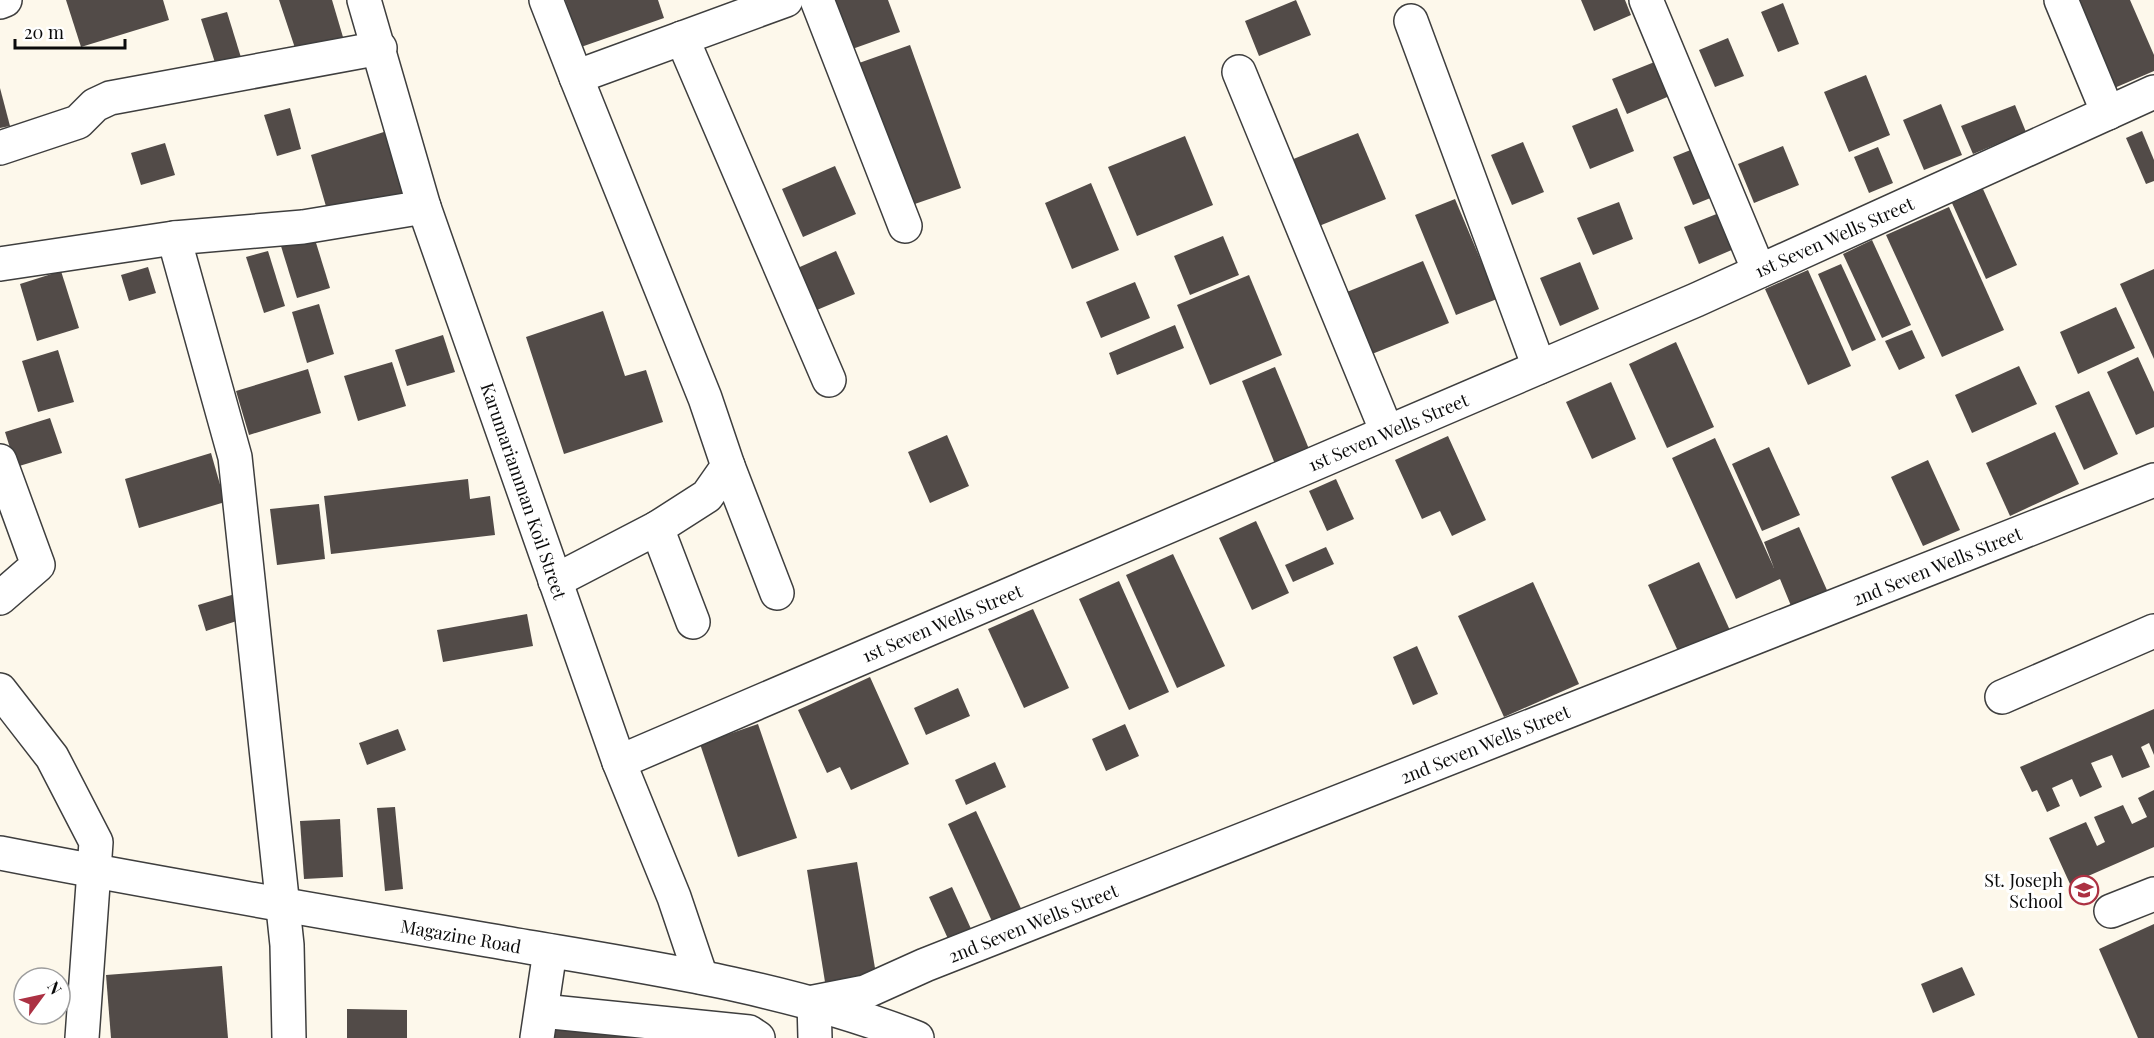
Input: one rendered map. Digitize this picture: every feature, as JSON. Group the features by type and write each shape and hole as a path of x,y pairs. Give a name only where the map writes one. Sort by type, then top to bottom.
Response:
{"street":[{"path":"0,2 5,0"},
{"name":"Karumariamman Koil Street","path":"364,0 380,48 424,207 619,762 674,897 701,977"},
{"path":"546,0 705,398 728,466 777,592"},
{"path":"576,77 786,0"},
{"path":"817,0 905,226"},
{"path":"1646,0 1759,271"},
{"path":"2061,0 2108,113"},
{"path":"1411,21 1539,367"},
{"path":"682,38 829,380"},
{"path":"0,148 78,122 95,105 110,98 380,48"},
{"path":"1239,72 1387,432"},
{"name":"1st Seven Wells Street","path":"619,762 1759,271 2154,92"},
{"path":"0,264 174,238 303,227 424,207"},
{"path":"174,238 235,457 287,945 289,1038"},
{"path":"0,461 38,565 0,598"},
{"path":"555,581 657,528 707,495 728,466"},
{"name":"2nd Seven Wells Street","path":"814,1002 865,992 936,961 2154,480"},
{"path":"657,528 693,622"},
{"path":"2002,697 2154,631"},
{"path":"0,690 52,757 96,842 82,1038"},
{"name":"Magazine Road","path":"0,853 94,872 701,977 814,1002 917,1038"},
{"path":"2110,911 2154,894"},
{"path":"550,951 539,1024 749,1032 758,1038"},
{"path":"814,1002 815,1038"}],"building":[{"path":"66,0 163,0 169,20 81,47"},
{"path":"279,0 332,0 343,37 296,51"},
{"path":"565,0 658,0 664,18 581,47"},
{"path":"827,0 888,0 900,32 841,53"},
{"path":"1296,0 1311,35 1259,56 1245,21"},
{"path":"1581,0 1625,0 1631,15 1594,31"},
{"path":"2067,0 2130,0 2154,55 2154,71 2105,92"},
{"path":"1783,3 1799,44 1778,52 1761,12"},
{"path":"227,12 243,64 218,72 201,19"},
{"path":"1728,38 1744,76 1715,87 1699,50"},
{"path":"910,45 961,188 909,206 859,63"},
{"path":"1657,61 1672,95 1627,114 1612,79"},
{"path":"1866,75 1890,135 1849,152 1824,92"},
{"path":"0,88 10,126 0,128"},
{"path":"1941,104 1962,155 1924,170 1903,120"},
{"path":"2015,105 2026,132 1973,154 1961,126"},
{"path":"290,108 301,149 277,156 264,115"},
{"path":"1617,108 1634,151 1590,169 1572,126"},
{"path":"387,131 407,196 330,220 311,155"},
{"path":"2142,131 2154,160 2154,181 2146,184 2126,138"},
{"path":"1358,133 1386,199 1319,226 1291,160"},
{"path":"1185,136 1213,205 1137,236 1108,167"},
{"path":"1523,142 1544,192 1512,205 1491,155"},
{"path":"165,143 175,175 141,185 131,153"},
{"path":"1783,146 1799,185 1754,203 1738,164"},
{"path":"1698,147 1718,195 1693,205 1673,157"},
{"path":"1878,147 1893,183 1869,193 1854,157"},
{"path":"835,166 856,214 803,237 782,189"},
{"path":"1091,183 1119,250 1072,269 1045,203"},
{"path":"1983,189 2017,265 1986,279 1952,203"},
{"path":"1455,199 1497,299 1456,315 1415,215"},
{"path":"1619,202 1633,239 1593,255 1577,218"},
{"path":"1949,207 2004,330 1942,357 1886,235"},
{"path":"1719,213 1734,249 1699,264 1684,227"},
{"path":"313,233 330,288 297,298 280,243"},
{"path":"1223,236 1239,275 1190,295 1174,256"},
{"path":"1872,240 1911,325 1882,338 1843,254"},
{"path":"268,251 285,306 264,313 246,257"},
{"path":"836,251 855,294 812,312 793,270"},
{"path":"1423,261 1449,323 1367,356 1342,294"},
{"path":"1580,262 1599,309 1560,326 1540,278"},
{"path":"1841,264 1876,340 1852,351 1818,274"},
{"path":"148,267 156,293 129,301 121,275"},
{"path":"2154,269 2154,359 2120,284"},
{"path":"1808,270 1851,366 1808,385 1765,289"},
{"path":"61,271 79,328 37,341 20,284"},
{"path":"1249,275 1282,355 1210,385 1177,305"},
{"path":"1135,282 1150,318 1101,338 1086,302"},
{"path":"319,304 334,354 307,363 292,312"},
{"path":"2116,307 2135,348 2078,374 2060,332"},
{"path":"603,311 625,376 646,370 663,422 564,454 526,337"},
{"path":"1175,325 1184,348 1117,375 1109,353"},
{"path":"1912,330 1925,358 1899,370 1885,341"},
{"path":"443,335 455,372 407,386 395,350"},
{"path":"1676,342 1714,427 1667,448 1629,364"},
{"path":"58,350 74,402 38,412 22,361"},
{"path":"2138,357 2154,392 2154,427 2136,435 2107,372"},
{"path":"392,362 406,406 358,421 344,376"},
{"path":"2019,366 2037,404 1972,433 1955,395"},
{"path":"1275,367 1309,449 1275,464 1242,381"},
{"path":"308,369 321,413 249,435 236,391"},
{"path":"1611,382 1636,439 1592,459 1566,402"},
{"path":"2089,391 2118,454 2084,470 2055,406"},
{"path":"50,418 62,453 16,467 5,432"},
{"path":"2055,432 2079,484 2010,516 1986,463"},
{"path":"947,435 969,486 930,503 908,452"},
{"path":"1448,436 1486,520 1452,536 1440,511 1422,519 1395,460"},
{"path":"1715,438 1774,568 1764,542 1799,527 1830,597 1794,613 1780,579 1736,599 1672,458"},
{"path":"1769,447 1800,515 1762,531 1732,464"},
{"path":"211,453 225,502 139,528 125,479"},
{"path":"1928,460 1960,530 1923,546 1891,477"},
{"path":"468,479 470,499 490,496 495,535 331,554 324,496"},
{"path":"1336,479 1354,519 1327,531 1309,491"},
{"path":"319,504 325,559 277,565 270,509"},
{"path":"1256,521 1289,593 1252,610 1219,538"},
{"path":"1326,547 1334,564 1293,582 1285,565"},
{"path":"1173,554 1225,666 1177,688 1126,575"},
{"path":"1699,562 1733,637 1682,660 1648,585"},
{"path":"1119,581 1169,692 1129,710 1079,599"},
{"path":"1533,582 1579,684 1504,717 1458,616"},
{"path":"245,591 252,616 206,631 198,605"},
{"path":"1033,609 1069,688 1024,708 988,629"},
{"path":"527,614 533,646 443,662 437,630"},
{"path":"1417,646 1438,694 1413,705 1393,657"},
{"path":"870,677 909,764 851,790 840,767 827,773 798,710"},
{"path":"958,688 970,716 926,735 914,708"},
{"path":"2154,709 2154,755 2149,743 2141,747 2150,767 2122,778 2112,755 2091,763 2102,787 2080,797 2072,779 2052,788 2060,806 2047,812 2037,790 2032,792 2020,767"},
{"path":"758,724 797,838 738,857 700,744"},
{"path":"1125,724 1139,756 1106,771 1092,739"},
{"path":"398,729 406,750 367,765 359,743"},
{"path":"995,762 1006,787 966,805 955,780"},
{"path":"2154,790 2154,847 2070,884 2049,838 2086,822 2097,846 2105,842 2094,817 2123,805 2132,824 2147,817 2138,798"},
{"path":"395,807 403,889 385,891 377,808"},
{"path":"976,811 1024,915 995,928 948,824"},
{"path":"340,819 343,877 304,879 300,821"},
{"path":"857,862 876,974 825,982 807,870"},
{"path":"952,887 972,931 949,941 929,897"},
{"path":"2154,924 2154,1038 2138,1038 2099,949"},
{"path":"222,966 228,1038 111,1038 106,975"},
{"path":"1962,967 1975,995 1933,1013 1921,984"},
{"path":"347,1009 407,1010 407,1038 347,1038"},
{"path":"558,1022 641,1037 641,1038 554,1038"}],"place":[{"name":"St. Joseph School","path":"2084,890"}]}
